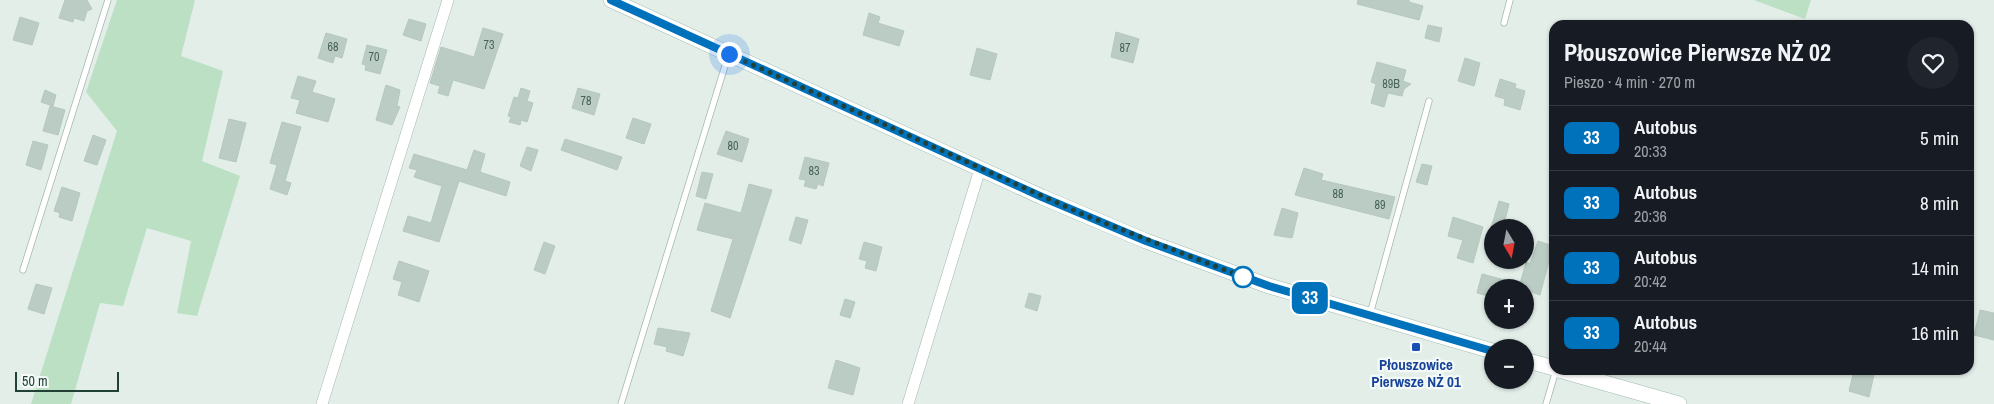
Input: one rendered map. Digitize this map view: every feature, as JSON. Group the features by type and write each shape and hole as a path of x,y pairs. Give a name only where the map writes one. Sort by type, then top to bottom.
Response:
{"main road":[{"path":"611,0 1098,222 1269,286 1484,349"},
{"path":"1534,363 1549,367"},
{"path":"1577,375 1679,404"}],"street":[{"path":"322,404 448,0"},
{"path":"908,404 980,169"}],"lane":[{"path":"23,270 108,0"},
{"path":"1504,23 1510,0"},
{"path":"621,404 729,54"},
{"path":"1369,316 1429,101"},
{"path":"1546,404 1554,375"}],"green space":[{"path":"117,0 195,0 181,56 223,71 202,161 240,176 197,316 177,313 191,241 147,228 123,306 100,303 71,404 31,404 117,131 86,92"},
{"path":"1754,0 1811,0 1805,19"}],"building":[{"path":"65,0 87,0 92,9 87,11 84,21 74,18 73,22 59,18"},
{"path":"1358,0 1409,0 1409,2 1423,6 1419,20 1357,4"},
{"path":"869,13 880,17 878,23 904,31 899,46 863,35"},
{"path":"20,17 39,23 32,45 13,40"},
{"path":"409,19 426,24 421,41 403,35"},
{"path":"1428,25 1442,28 1439,42 1425,38"},
{"path":"483,28 503,34 484,89 453,80 448,96 438,93 440,86 430,83 441,47 474,57"},
{"path":"1116,32 1139,39 1133,63 1111,57"},
{"path":"326,33 347,39 342,58 335,56 333,63 318,58"},
{"path":"367,45 387,50 380,74 365,70 366,65 362,64"},
{"path":"977,48 997,54 990,80 970,75"},
{"path":"1465,58 1480,63 1474,86 1458,81"},
{"path":"1377,62 1406,70 1403,81 1411,84 1404,89 1402,96 1388,93 1384,107 1371,103 1376,84 1371,82"},
{"path":"298,76 316,81 312,92 335,99 328,122 296,113 300,100 291,98"},
{"path":"1500,79 1516,84 1515,88 1525,91 1520,110 1504,105 1505,99 1495,96"},
{"path":"386,85 400,90 397,106 400,107 392,125 376,120"},
{"path":"521,88 530,91 527,101 533,103 527,122 521,120 520,125 509,122 511,117 508,116 514,97 518,98"},
{"path":"578,88 600,94 594,115 572,108"},
{"path":"45,90 56,95 53,106 41,102"},
{"path":"50,106 65,110 58,135 43,131"},
{"path":"633,118 651,124 644,144 626,138"},
{"path":"229,119 246,123 236,162 219,158"},
{"path":"282,122 301,127 285,181 291,183 287,195 270,189 277,165 270,163"},
{"path":"726,131 749,139 742,162 717,154"},
{"path":"93,135 106,140 97,165 84,161"},
{"path":"565,139 622,157 617,170 561,150"},
{"path":"33,141 48,145 41,170 26,165"},
{"path":"527,147 538,150 531,171 520,166"},
{"path":"474,150 485,154 480,172 510,182 506,196 459,181 439,242 403,231 408,216 431,223 442,186 414,177 417,170 409,168 414,154 467,170"},
{"path":"805,157 829,163 823,186 818,184 816,189 804,186 806,180 799,179"},
{"path":"1422,164 1432,166 1427,185 1416,182"},
{"path":"1304,168 1323,174 1321,180 1395,197 1389,219 1295,195"},
{"path":"702,172 713,174 706,199 696,196"},
{"path":"749,184 772,190 730,318 711,311 733,239 697,230 705,203 741,213"},
{"path":"62,187 80,193 72,221 59,217 60,213 54,211"},
{"path":"1499,201 1509,204 1505,219 1494,219"},
{"path":"1282,208 1298,213 1292,238 1274,235"},
{"path":"796,217 808,220 801,244 789,240"},
{"path":"1453,217 1483,227 1473,263 1457,258 1463,240 1448,236"},
{"path":"1538,241 1549,245 1549,261 1540,295 1534,293 1534,279 1521,279 1524,269 1534,269 1534,252"},
{"path":"544,242 555,246 545,274 534,270"},
{"path":"864,242 882,247 876,271 865,268 867,261 859,259"},
{"path":"399,261 429,271 419,302 398,295 402,282 393,279"},
{"path":"1482,274 1501,279 1484,279 1484,295 1477,293"},
{"path":"36,284 52,288 44,314 28,309"},
{"path":"1029,293 1041,296 1037,311 1025,307"},
{"path":"845,299 855,302 850,318 840,315"},
{"path":"1980,310 1994,313 1994,340 1974,335"},
{"path":"658,328 690,333 683,356 666,351 667,347 654,344"},
{"path":"836,360 860,368 853,395 828,388"},
{"path":"1853,375 1874,375 1869,397 1849,391"}],"bus line":[{"name":"33","path":"611,0 1042,197 1146,241 1269,286 1484,349"}],"place":[{"name":"Płouszowice Pierwsze NŻ 01","path":"1416,347"}],"route":[{"path":"729,54 1113,228 1243,277"}]}
